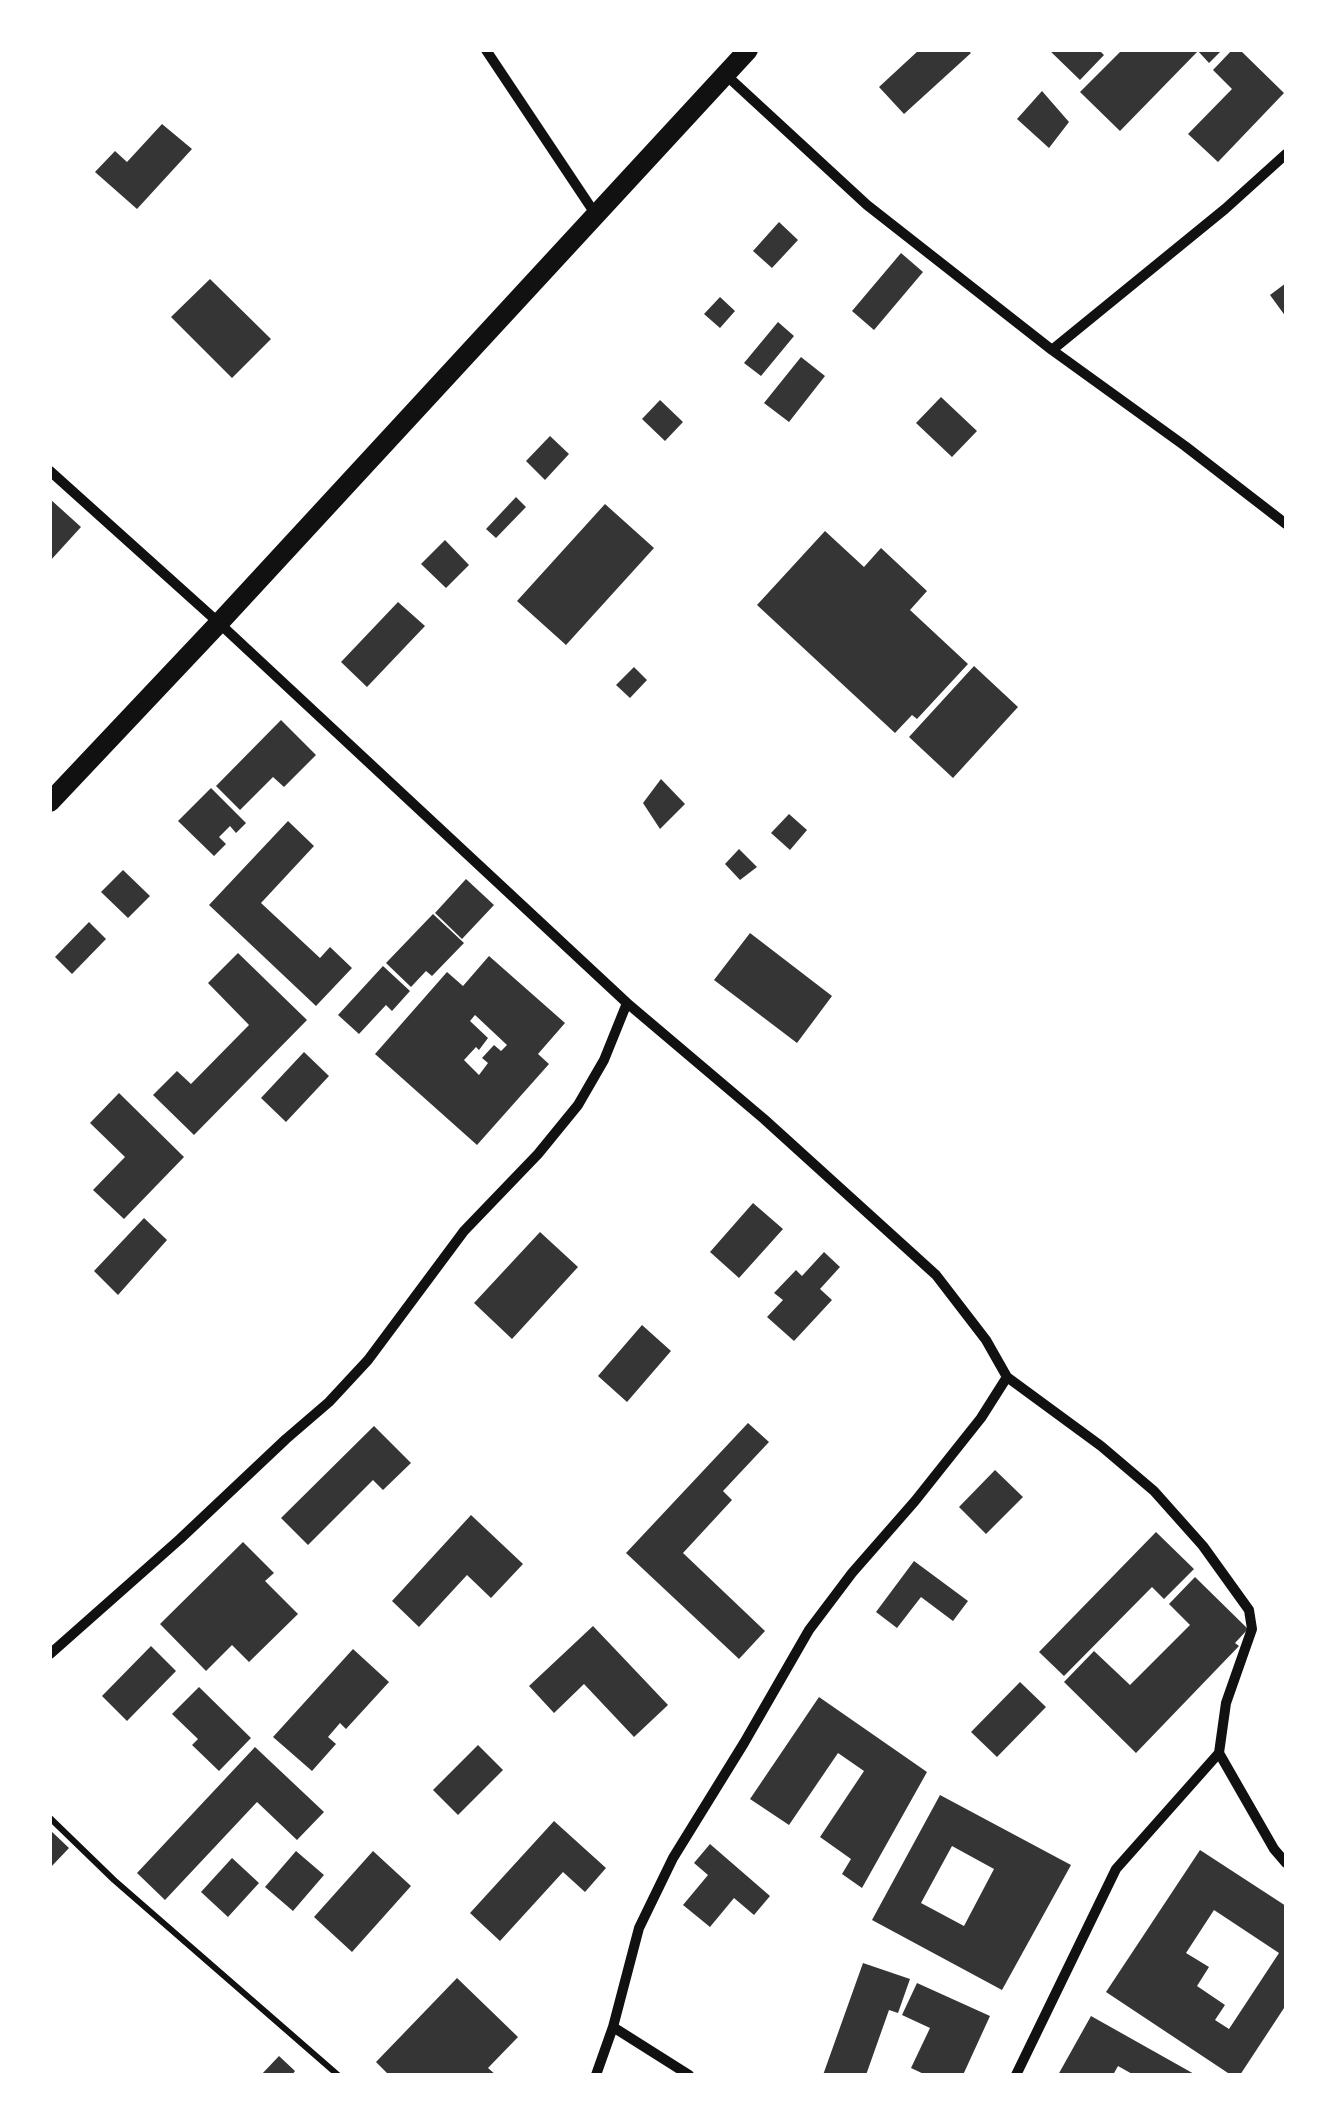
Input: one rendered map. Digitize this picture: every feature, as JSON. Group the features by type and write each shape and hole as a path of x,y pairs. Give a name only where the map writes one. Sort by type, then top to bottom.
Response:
{"main road":[{"path":"50,802 748,50"}],"street":[{"path":"486,50 596,216"},
{"path":"726,74 867,205 1052,350 1286,524"},
{"path":"1052,350 1226,209 1286,154"},
{"path":"50,471 627,1003 936,1275 986,1340 1007,1377 1101,1446 1154,1491 1203,1546 1248,1610 1252,1629 1226,1703 1219,1753 1116,1869 1016,2075"},
{"path":"50,1654 330,1402 368,1360 464,1231 538,1154 578,1105 604,1060 627,1003"},
{"path":"596,2075 639,1928 672,1858 809,1630 981,1418 1007,1377"},
{"path":"1219,1753 1286,1863"},
{"path":"613,2027 690,2075"}],"path":[{"path":"50,1818 128,1894 338,2075"}],"building":[{"path":"919,50 971,53 904,114 879,87"},
{"path":"1049,50 1099,50 1104,55 1080,80"},
{"path":"1122,50 1222,50 1209,63 1198,51 1120,131 1080,92"},
{"path":"1232,50 1240,50 1284,93 1218,162 1188,134 1232,89 1213,70"},
{"path":"1042,91 1069,122 1049,148 1017,119"},
{"path":"162,124 192,149 137,209 95,172 115,151 127,162"},
{"path":"779,222 798,240 772,268 753,251"},
{"path":"901,253 923,272 874,330 852,311"},
{"path":"210,279 271,339 232,378 171,317"},
{"path":"1286,283 1286,317 1270,295"},
{"path":"720,297 735,311 720,328 704,314"},
{"path":"778,322 794,336 761,376 744,363"},
{"path":"801,357 825,376 789,422 764,403"},
{"path":"941,397 977,431 952,457 916,423"},
{"path":"660,400 683,422 665,441 642,419"},
{"path":"550,436 569,454 545,480 526,461"},
{"path":"516,497 526,507 496,538 486,529"},
{"path":"50,499 81,527 50,561"},
{"path":"605,504 654,548 566,645 517,601"},
{"path":"825,531 864,567 881,548 927,591 910,610 968,664 917,719 912,715 895,733 757,605"},
{"path":"445,540 469,565 446,588 421,564"},
{"path":"398,602 425,626 367,687 341,662"},
{"path":"974,666 1018,707 953,778 909,737"},
{"path":"634,667 647,680 630,698 616,685"},
{"path":"281,720 316,755 284,787 273,777 240,810 216,786"},
{"path":"661,779 685,804 660,829 643,803"},
{"path":"211,788 246,823 236,833 230,826 219,837 226,844 214,856 178,821"},
{"path":"789,814 807,830 790,850 771,833"},
{"path":"288,821 314,846 261,903 320,958 330,947 352,968 316,1006 209,905"},
{"path":"739,849 757,867 740,880 725,864"},
{"path":"123,870 150,896 128,918 101,892"},
{"path":"466,879 494,905 462,939 435,913"},
{"path":"433,914 464,943 432,976 426,971 411,987 386,963"},
{"path":"89,922 106,939 72,974 55,957"},
{"path":"750,933 832,996 797,1043 714,980"},
{"path":"238,953 307,1020 194,1135 153,1095 177,1071 191,1084 249,1025 208,983"},
{"path":"489,956 565,1023 538,1054 549,1064 477,1145 375,1054 447,972 463,986","holes":["475,1015 507,1045 501,1051 494,1045 482,1058 488,1063 479,1075 464,1060 488,1038 470,1021"]},
{"path":"383,966 410,991 392,1011 386,1005 359,1034 338,1015"},
{"path":"304,1052 329,1076 286,1122 261,1098"},
{"path":"119,1093 184,1157 124,1219 93,1190 125,1157 90,1123"},
{"path":"753,1203 783,1229 739,1278 710,1252"},
{"path":"144,1218 167,1240 118,1295 94,1271"},
{"path":"540,1232 578,1267 512,1339 474,1303"},
{"path":"824,1252 840,1267 820,1289 832,1300 794,1341 767,1317 783,1300 774,1293 796,1270 802,1276"},
{"path":"642,1325 671,1351 627,1402 598,1376"},
{"path":"748,1423 769,1442 723,1491 732,1500 683,1553 765,1631 739,1659 626,1553"},
{"path":"374,1426 411,1463 383,1490 373,1480 308,1545 281,1518"},
{"path":"995,1470 1023,1497 986,1534 959,1507"},
{"path":"471,1515 523,1564 491,1598 467,1575 419,1627 392,1601"},
{"path":"1156,1532 1194,1569 1164,1599 1152,1587 1064,1676 1039,1652"},
{"path":"243,1542 274,1573 265,1581 298,1614 249,1662 232,1645 206,1671 160,1624"},
{"path":"914,1561 968,1601 953,1621 921,1597 897,1628 876,1612"},
{"path":"1195,1577 1248,1629 1235,1643 1239,1646 1136,1753 1064,1682 1094,1651 1130,1685 1190,1625 1169,1604"},
{"path":"593,1626 668,1705 634,1737 584,1684 554,1713 529,1686"},
{"path":"151,1646 176,1671 127,1721 102,1696"},
{"path":"353,1649 389,1682 346,1729 340,1723 328,1737 336,1744 312,1771 273,1737"},
{"path":"1020,1682 1046,1707 997,1757 971,1732"},
{"path":"199,1687 251,1738 219,1771 192,1745 198,1739 172,1714"},
{"path":"819,1697 927,1772 862,1888 842,1874 851,1859 820,1837 864,1771 838,1753 789,1825 750,1799"},
{"path":"478,1745 503,1770 458,1815 433,1790"},
{"path":"255,1747 324,1812 297,1840 257,1802 165,1900 137,1873"},
{"path":"940,1795 1071,1865 1002,1990 872,1920","holes":["952,1846 994,1869 964,1926 921,1903"]},
{"path":"554,1821 606,1868 585,1892 563,1872 500,1941 470,1913"},
{"path":"50,1830 69,1848 50,1868"},
{"path":"710,1844 770,1896 754,1915 734,1898 710,1927 683,1905 708,1875 694,1863"},
{"path":"1200,1850 1286,1906 1286,2005 1240,2075 1231,2075 1106,1992","holes":["1214,1910 1279,1953 1229,2029 1215,2020 1225,2005 1197,1986 1209,1967 1186,1953"]},
{"path":"296,1851 324,1875 293,1911 265,1887"},
{"path":"373,1851 411,1886 352,1952 314,1917"},
{"path":"232,1858 259,1883 228,1917 201,1892"},
{"path":"863,1963 910,1979 898,2013 889,2010 866,2075 823,2075"},
{"path":"457,1978 518,2037 488,2068 496,2075 389,2075 376,2062"},
{"path":"917,1983 990,2016 963,2075 926,2075 911,2068 930,2028 902,2015"},
{"path":"1091,2016 1196,2075 1134,2075 1118,2066 1113,2075 1058,2075"},
{"path":"279,2056 295,2071 292,2075 261,2075"}]}
